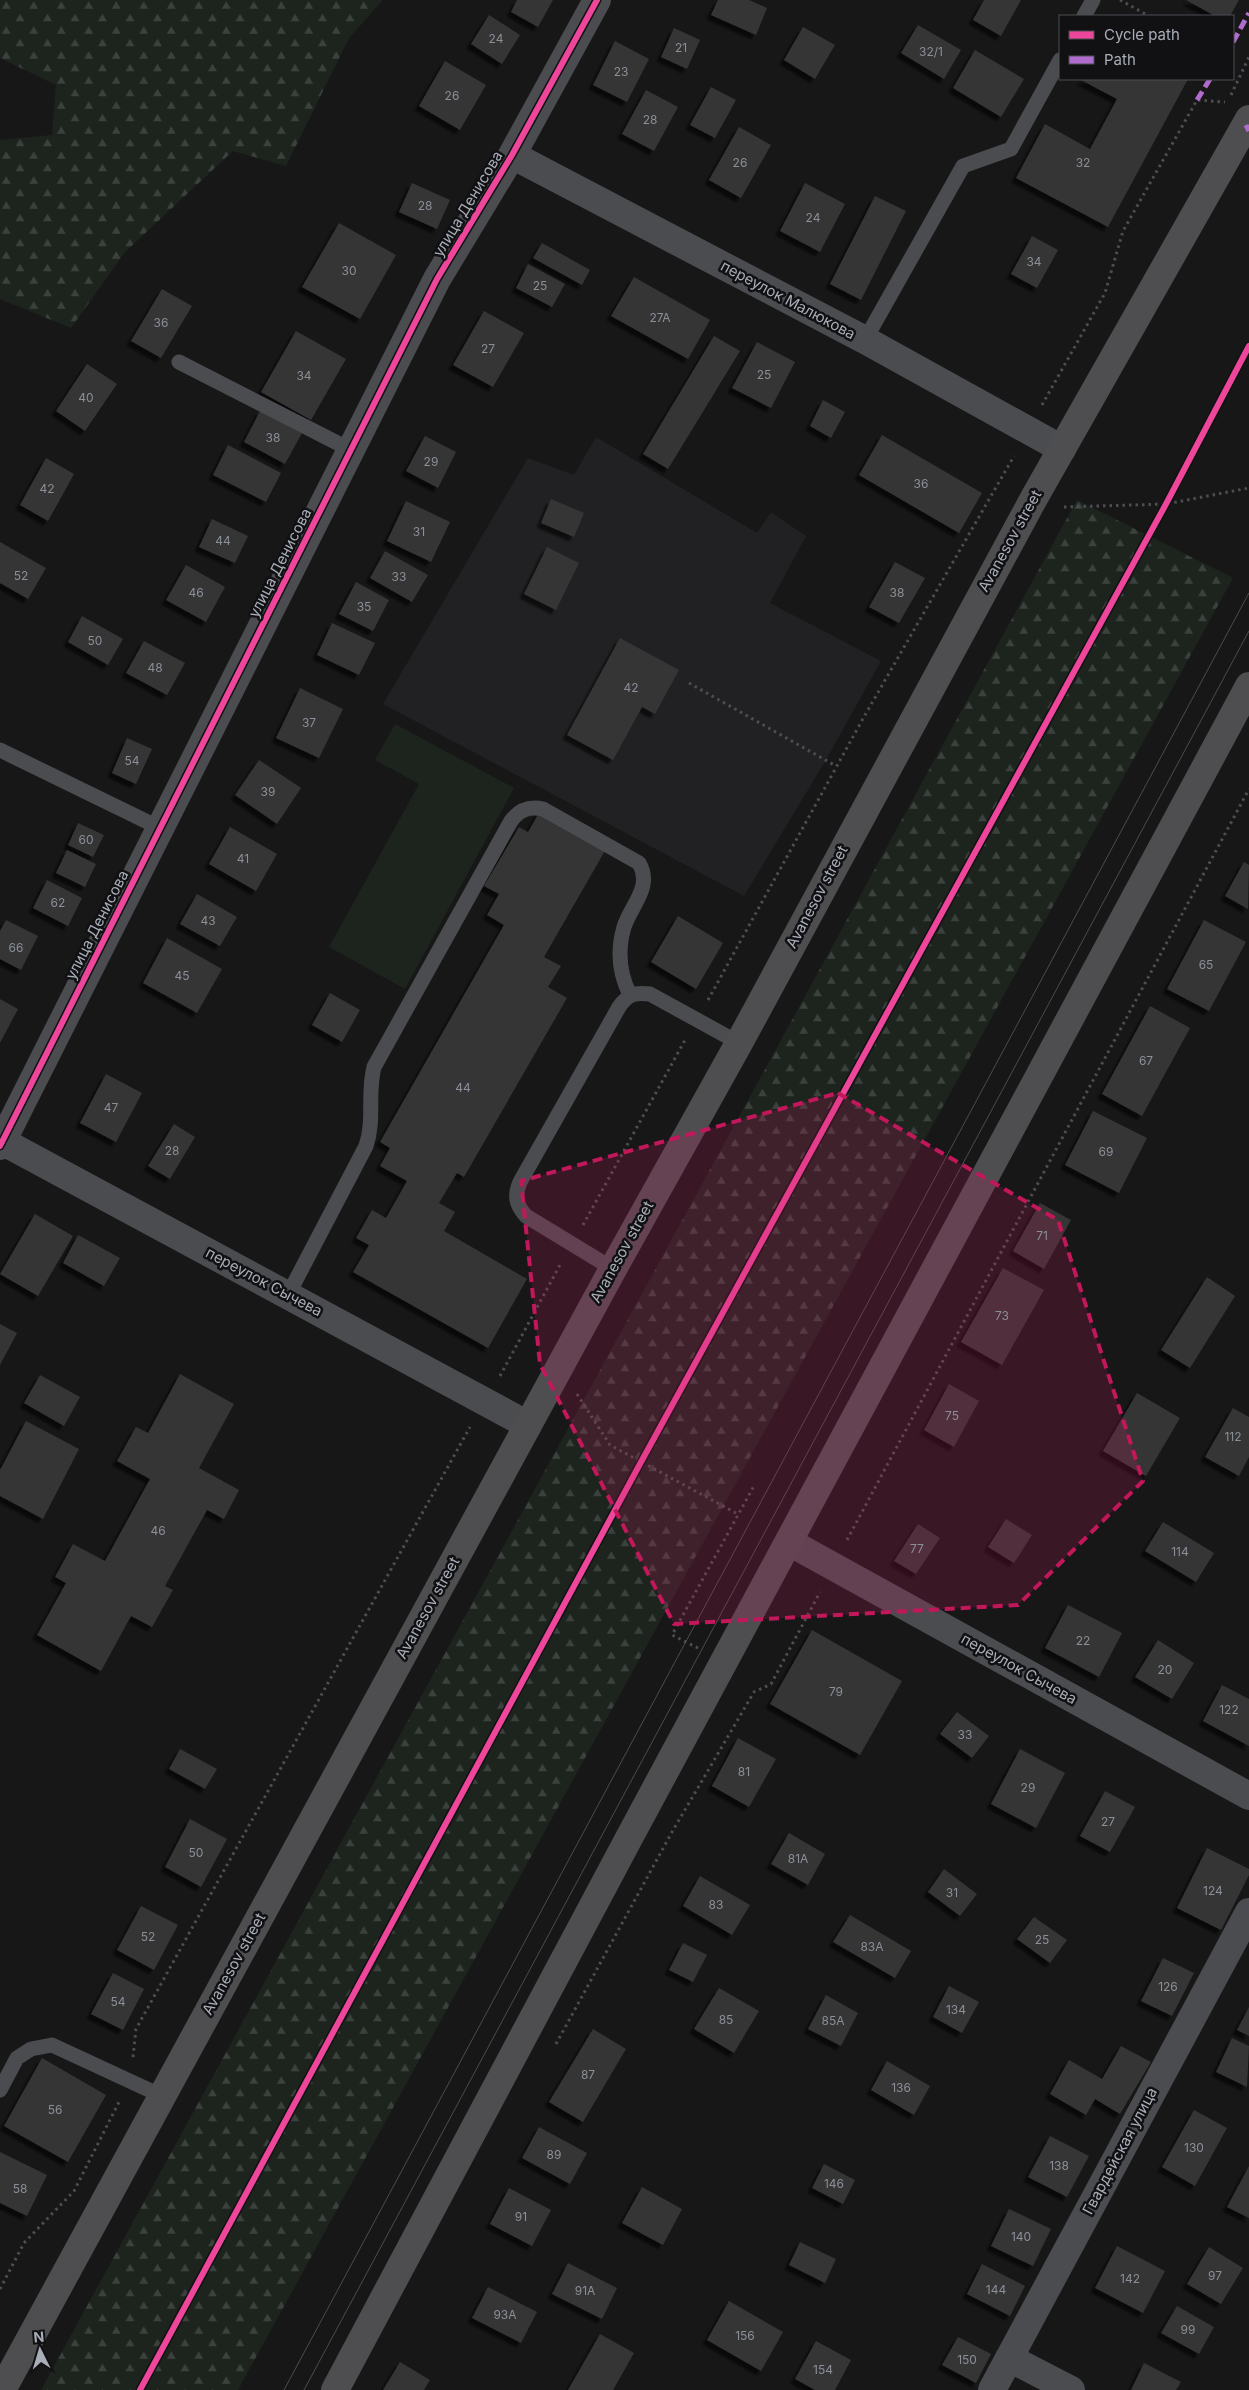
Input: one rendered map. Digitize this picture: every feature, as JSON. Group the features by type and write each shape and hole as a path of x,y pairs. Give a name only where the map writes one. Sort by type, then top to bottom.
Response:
{"highway":[{"name":"Avanesov street","path":"2,2390 1062,449 1249,119"},
{"path":"335,2390 788,1542 1249,686"}],"street":[{"name":"улица Денисова","path":"1,1142 437,279 512,155 597,0"},
{"name":"переулок Малюкова","path":"512,155 865,340 1062,449"},
{"name":"переулок Сычева","path":"1,1142 528,1425"},
{"name":"переулок Сычева","path":"788,1542 1249,1796"},
{"name":"Гвардейская улица","path":"992,2390 1249,1912"},
{"path":"1009,2358 1071,2390"}],"lane":[{"path":"1085,15 1093,0"},
{"path":"865,340 963,166 1011,149 1059,62"},
{"path":"178,362 351,450"},
{"path":"0,750 160,828"},
{"path":"288,1295 366,1146 370,1129 370,1092 374,1067 511,822 516,815 526,808 543,809 639,863 643,869 644,883 624,926 620,946 622,980 630,995"},
{"path":"613,1269 526,1216 519,1208 516,1191 619,1007 630,995 638,993 650,994 739,1043"},
{"path":"0,2090 17,2058 31,2049 52,2045 162,2096"}],"path":[{"path":"1120,0 1147,15"},
{"path":"0,2289 24,2242 74,2191 130,2081 136,2029 455,1451 485,1402 697,1020 836,766 1105,293 1123,231 1197,100 1228,102"},
{"path":"1061,507 1166,504 1249,488"},
{"path":"689,683 836,766"},
{"path":"552,2050 677,1823 754,1692 771,1684 1249,789"},
{"path":"577,1394 610,1445 738,1514"},
{"path":"706,1652 672,1635 754,1484"}],"highlighted area":[{"path":"838,1093 1058,1220 1143,1481 1018,1605 674,1624 540,1364 521,1181"}],"shaded area":[{"path":"596,437 757,533 771,512 806,536 770,603 881,661 826,760 744,896 383,704 528,458 574,475"}],"green space":[{"path":"0,0 383,0 349,38 286,166 233,151 125,252 71,328 0,299 0,140 52,135 56,85 0,58"},
{"path":"1077,500 1233,578 238,2390 41,2390"},
{"path":"395,724 514,788 405,989 329,947 419,784 375,760"}],"building":[{"path":"517,0 553,0 538,27 511,12"},
{"path":"718,0 749,0 767,8 756,35 711,15"},
{"path":"984,0 1021,0 1001,36 973,20"},
{"path":"1186,0 1239,0 1231,15 1213,15"},
{"path":"489,15 520,35 502,64 471,44"},
{"path":"918,25 961,50 944,79 901,53"},
{"path":"803,27 835,45 815,79 784,60"},
{"path":"674,28 700,40 687,69 661,57"},
{"path":"615,41 649,59 627,102 593,85"},
{"path":"975,50 1024,79 1001,117 953,88"},
{"path":"445,61 486,85 460,130 419,106"},
{"path":"1081,80 1187,80 1108,227 1016,178 1045,124 1090,149 1117,99"},
{"path":"711,87 736,100 715,138 690,125"},
{"path":"646,90 678,107 654,151 622,134"},
{"path":"739,127 771,145 741,198 709,180"},
{"path":"412,183 450,200 437,229 399,212"},
{"path":"805,183 845,204 820,252 780,231"},
{"path":"875,196 906,211 861,300 830,284"},
{"path":"339,223 396,255 360,319 302,287"},
{"path":"1032,236 1058,250 1037,288 1011,274"},
{"path":"542,243 590,270 582,285 533,258"},
{"path":"528,264 565,284 552,307 516,288"},
{"path":"634,277 710,320 688,359 611,316"},
{"path":"162,289 192,306 161,358 131,341"},
{"path":"484,311 524,333 493,387 453,365"},
{"path":"296,331 346,359 311,420 261,392"},
{"path":"714,336 740,351 668,469 643,454"},
{"path":"757,342 795,362 771,408 732,388"},
{"path":"87,364 117,384 85,431 56,411"},
{"path":"823,400 845,412 831,438 810,426"},
{"path":"260,411 302,433 285,464 244,442"},
{"path":"882,435 982,493 959,533 859,475"},
{"path":"425,436 456,452 438,488 406,471"},
{"path":"228,445 281,473 266,502 213,475"},
{"path":"46,458 74,474 48,521 20,505"},
{"path":"551,499 584,513 574,537 541,523"},
{"path":"406,501 450,522 431,562 387,541"},
{"path":"212,519 248,536 235,563 199,547"},
{"path":"0,542 46,568 28,599 0,583"},
{"path":"547,547 579,563 556,610 524,594"},
{"path":"385,551 428,575 412,602 370,578"},
{"path":"895,562 925,578 899,623 869,607"},
{"path":"186,565 225,587 206,622 166,600"},
{"path":"356,582 389,600 373,631 339,614"},
{"path":"82,616 123,639 108,665 68,642"},
{"path":"332,623 375,643 359,675 317,655"},
{"path":"620,638 679,670 655,714 642,707 613,760 567,735"},
{"path":"144,641 185,663 167,695 126,673"},
{"path":"300,688 343,709 319,758 276,738"},
{"path":"127,738 152,749 136,784 112,773"},
{"path":"259,760 301,788 277,824 235,795"},
{"path":"540,811 606,849 544,957 561,966 548,987 567,998 464,1177 457,1173 439,1203 455,1212 444,1231 527,1279 488,1348 353,1272 369,1245 356,1238 372,1210 386,1218 407,1181 380,1166 390,1148 380,1142 504,925 487,915 499,894 484,886 519,827 528,832"},
{"path":"78,823 104,835 93,857 68,845"},
{"path":"230,827 277,854 256,891 209,864"},
{"path":"67,850 96,864 85,887 56,873"},
{"path":"1244,862 1249,865 1248,909 1225,896"},
{"path":"47,880 82,898 68,926 33,908"},
{"path":"197,894 237,917 220,946 180,924"},
{"path":"678,916 723,943 696,989 651,962"},
{"path":"6,920 38,936 21,970 0,959 0,931"},
{"path":"1204,920 1246,942 1209,1011 1167,989"},
{"path":"167,938 222,969 197,1013 143,983"},
{"path":"330,993 360,1010 342,1042 312,1025"},
{"path":"0,999 18,1009 0,1043"},
{"path":"1150,1006 1190,1028 1142,1116 1102,1094"},
{"path":"106,1074 142,1093 116,1142 80,1123"},
{"path":"1093,1111 1147,1138 1119,1193 1065,1165"},
{"path":"174,1124 195,1137 170,1179 148,1166"},
{"path":"1040,1203 1071,1220 1044,1269 1013,1251"},
{"path":"35,1214 73,1236 38,1296 0,1274"},
{"path":"78,1235 120,1258 104,1286 63,1263"},
{"path":"1003,1268 1044,1290 1002,1365 961,1342"},
{"path":"1207,1277 1235,1296 1190,1368 1161,1350"},
{"path":"0,1324 17,1333 0,1365"},
{"path":"180,1374 234,1404 199,1468 239,1490 224,1519 207,1510 165,1586 173,1590 152,1627 131,1616 101,1671 37,1635 66,1583 55,1577 73,1544 105,1561 150,1479 117,1461 136,1427 148,1433"},
{"path":"40,1375 80,1397 64,1426 24,1403"},
{"path":"949,1384 979,1401 954,1447 924,1430"},
{"path":"1137,1393 1180,1418 1146,1476 1103,1451"},
{"path":"1233,1408 1249,1417 1249,1457 1239,1476 1205,1457"},
{"path":"26,1421 79,1449 43,1519 0,1496 0,1470"},
{"path":"1006,1519 1032,1535 1014,1563 988,1547"},
{"path":"1163,1522 1214,1553 1196,1582 1145,1551"},
{"path":"918,1524 940,1538 916,1574 894,1561"},
{"path":"1068,1605 1122,1633 1099,1677 1045,1648"},
{"path":"812,1630 902,1681 860,1755 770,1704"},
{"path":"1158,1640 1194,1663 1172,1699 1135,1677"},
{"path":"1222,1685 1249,1699 1249,1746 1203,1721"},
{"path":"957,1712 989,1736 972,1758 940,1734"},
{"path":"738,1738 776,1759 749,1807 712,1786"},
{"path":"180,1749 217,1769 205,1789 169,1769"},
{"path":"1020,1749 1065,1773 1036,1828 991,1804"},
{"path":"1105,1791 1135,1807 1110,1852 1080,1836"},
{"path":"190,1819 227,1839 201,1887 165,1867"},
{"path":"789,1833 825,1854 808,1885 771,1864"},
{"path":"1207,1848 1249,1869 1249,1875 1221,1930 1177,1908"},
{"path":"944,1869 977,1894 960,1916 928,1892"},
{"path":"700,1876 750,1905 732,1935 683,1906"},
{"path":"141,1906 178,1925 154,1970 117,1950"},
{"path":"850,1915 911,1951 895,1978 833,1942"},
{"path":"1034,1917 1067,1940 1050,1963 1017,1939"},
{"path":"683,1943 707,1955 693,1982 669,1970"},
{"path":"1163,1958 1194,1973 1172,2016 1141,2001"},
{"path":"113,1973 144,1989 123,2030 91,2014"},
{"path":"949,1986 979,2002 962,2033 933,2017"},
{"path":"719,1988 759,2011 734,2053 694,2029"},
{"path":"826,1995 858,2013 841,2046 808,2029"},
{"path":"1249,2007 1249,2036 1237,2030"},
{"path":"593,2029 626,2049 583,2122 549,2102"},
{"path":"1232,2038 1249,2046 1247,2087 1216,2072"},
{"path":"1121,2046 1151,2062 1120,2114 1095,2099 1086,2115 1050,2094 1069,2060 1102,2079"},
{"path":"42,2058 106,2095 68,2162 4,2126"},
{"path":"887,2061 930,2086 914,2115 871,2090"},
{"path":"1194,2110 1227,2128 1195,2186 1162,2167"},
{"path":"539,2127 587,2153 570,2184 522,2158"},
{"path":"1050,2136 1089,2156 1067,2197 1028,2177"},
{"path":"0,2152 47,2175 27,2216 0,2203"},
{"path":"824,2164 855,2180 843,2204 812,2188"},
{"path":"1249,2166 1249,2218 1227,2207"},
{"path":"642,2187 682,2209 663,2245 622,2223"},
{"path":"509,2188 551,2210 532,2246 490,2224"},
{"path":"1009,2209 1051,2229 1033,2266 991,2246"},
{"path":"800,2242 836,2259 825,2283 789,2265"},
{"path":"1117,2246 1165,2271 1143,2313 1095,2288"},
{"path":"1209,2247 1243,2268 1221,2304 1187,2284"},
{"path":"568,2263 617,2288 602,2319 552,2294"},
{"path":"982,2264 1025,2286 1010,2316 967,2294"},
{"path":"488,2287 537,2312 521,2343 472,2318"},
{"path":"729,2301 783,2332 761,2371 707,2340"},
{"path":"1177,2306 1214,2327 1199,2354 1161,2333"},
{"path":"600,2334 634,2353 613,2390 568,2390"},
{"path":"958,2337 991,2354 976,2383 942,2365"},
{"path":"816,2341 851,2360 835,2390 815,2390 795,2379"},
{"path":"400,2362 430,2380 424,2390 383,2390"},
{"path":"1144,2363 1181,2382 1176,2390 1131,2390"}],"tram line":[{"path":"284,2390 1249,593"},
{"path":"304,2390 1249,631"}],"marked path":[{"path":"1234,40 1249,13"},
{"path":"1197,100 1209,80"},
{"path":"1246,125 1249,131"}],"cycle path":[{"path":"0,1146 437,279 512,155 597,0"},
{"path":"140,2390 641,1462 1166,504 1249,346"}]}
